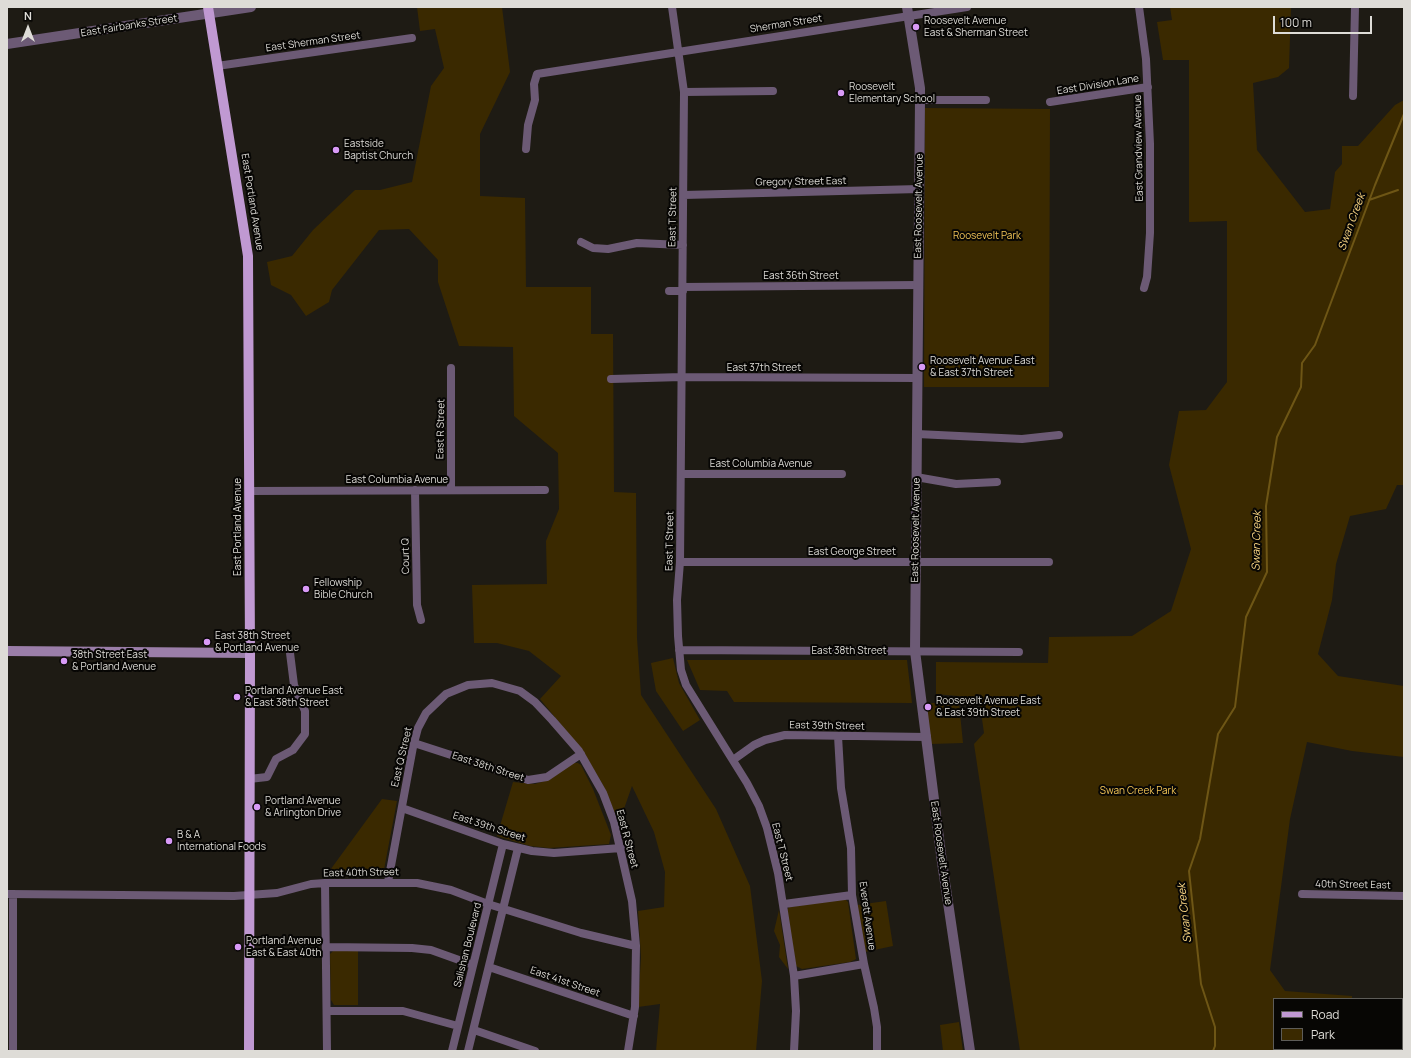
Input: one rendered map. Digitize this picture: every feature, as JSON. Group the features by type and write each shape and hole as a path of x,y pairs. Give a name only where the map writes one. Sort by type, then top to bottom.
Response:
{"main road":[{"name":"East Portland Avenue","path":"208,10 248,256 250,653 249,1051"},
{"path":"7,651 250,653"}],"street":[{"name":"East Fairbanks Street","path":"7,44 208,10 251,7"},
{"name":"East T Street","path":"672,7 684,92 680,562 677,600 681,670 686,685 733,760 759,806 775,861 784,904 794,976 796,1011 794,1051"},
{"name":"Sherman Street","path":"679,52 908,12 967,7"},
{"name":"East Grandview Avenue","path":"1139,7 1146,58 1148,87 1150,233 1147,277 1144,288"},
{"path":"1353,96 1355,7"},
{"name":"East Roosevelt Avenue","path":"908,12 920,88 915,651 942,862 970,1051"},
{"name":"East Sherman Street","path":"217,66 412,38"},
{"path":"526,149 528,125 535,100 534,84 537,74 679,52"},
{"name":"East Division Lane","path":"1050,102 1148,87"},
{"path":"684,92 773,91"},
{"path":"920,100 986,100"},
{"name":"Gregory Street East","path":"684,195 919,189"},
{"path":"581,242 594,248 608,249 637,243 683,245"},
{"name":"East 36th Street","path":"668,291 683,289 918,286"},
{"name":"East R Street","path":"451,490 452,368"},
{"name":"East 37th Street","path":"611,380 682,378 917,378"},
{"path":"917,434 1022,439 1060,435"},
{"name":"East Columbia Avenue","path":"681,474 842,474"},
{"path":"916,477 956,484 997,482"},
{"name":"Court Q","path":"415,490 417,605 421,620"},
{"name":"East Columbia Avenue","path":"249,491 545,490"},
{"name":"East George Street","path":"680,562 1049,562"},
{"name":"East 38th Street","path":"679,650 1019,652"},
{"path":"249,779 267,777 276,759 293,750 305,734 305,711 294,685 290,653"},
{"name":"East R Street","path":"492,683 520,691 535,702 581,754 603,793 621,848 632,901 636,946 634,1016 628,1051"},
{"name":"East Q Street","path":"388,882 418,728 426,713 446,694 468,685 492,683"},
{"name":"East 39th Street","path":"733,760 754,745 775,736 927,737"},
{"name":"Everett Avenue","path":"838,736 841,788 851,848 852,895 864,964 874,1008 877,1051"},
{"name":"East 38th Street","path":"414,743 528,780 547,777 581,754"},
{"name":"East 39th Street","path":"402,808 518,848 547,853 621,848"},
{"name":"Salishan Boulevard","path":"452,1051 503,844"},
{"path":"468,1051 518,848"},
{"name":"East 40th Street","path":"10,894 249,895 277,893 311,884 388,882 434,886 451,890 488,904 581,933 636,946"},
{"path":"325,883 327,1051"},
{"path":"10,894 10,983 13,1051"},
{"name":"40th Street East","path":"1302,894 1404,896"},
{"path":"784,904 852,895"},
{"path":"326,947 412,948 431,950 473,965"},
{"path":"794,976 864,964"},
{"name":"East 41st Street","path":"489,967 634,1016"},
{"path":"327,1011 403,1011 458,1026"},
{"path":"474,1030 535,1051"}],"green space":[{"path":"417,7 502,7 510,72 480,134 480,196 525,198 526,287 591,287 591,334 613,334 614,492 636,493 637,638 641,695 716,809 750,886 762,981 756,1051 656,1051 660,1004 638,1007 641,957 638,911 664,907 665,872 654,832 632,786 619,823 603,785 582,750 540,699 561,676 529,651 497,643 474,643 472,585 547,584 546,541 559,509 558,453 514,416 513,347 459,346 438,282 438,260 409,229 379,230 332,290 329,302 306,316 291,295 271,285 267,262 292,256 313,230 355,190 380,190 412,182 431,86 444,68 435,29 420,31"},
{"name":"Swan Creek Park","path":"1170,7 1291,7 1289,68 1278,77 1253,83 1257,150 1305,212 1330,209 1335,172 1342,164 1342,146 1358,146 1395,105 1404,100 1404,485 1397,485 1386,509 1350,516 1336,564 1332,600 1318,654 1338,676 1404,686 1404,757 1352,751 1307,742 1290,819 1270,970 1285,991 1352,996 1352,998 1273,998 1273,1050 1286,1051 1020,1051 974,744 984,733 979,698 936,694 936,662 1048,663 1049,637 1132,636 1171,611 1191,549 1169,465 1179,411 1206,410 1227,382 1227,221 1189,222 1189,60 1163,60 1157,22 1172,20"},
{"name":"Roosevelt Park","path":"925,108 1050,109 1049,387 924,387"},
{"path":"673,658 679,683 700,720 683,731 656,691 651,663"},
{"path":"687,660 907,660 912,703 734,702 727,691 700,690"},
{"path":"926,703 959,703 963,743 931,744"},
{"path":"572,763 578,763 581,765 593,789 611,835 609,844 549,848 530,846 497,836 513,782 535,784 548,780"},
{"path":"382,799 397,801 383,875 325,877"},
{"path":"845,899 848,902 856,959 850,962 802,969 796,966 787,910 789,907"},
{"path":"886,901 893,946 865,952 857,905"},
{"path":"779,910 788,969 779,957 780,945 774,931"},
{"path":"358,949 358,1005 334,1005 331,1000 330,954 333,951"},
{"path":"959,1022 963,1051 943,1051 940,1025"}],"waterway":[{"name":"Swan Creek","path":"1213,1051 1215,1046 1215,1027 1201,984 1189,871 1200,839 1218,734 1235,707 1246,617 1267,572 1266,506 1277,437 1301,387 1302,363 1315,345 1375,185 1404,114"},
{"path":"1369,200 1398,190"}],"place":[{"name":"Roosevelt Avenue East & Sherman Street","path":"916,27"},
{"name":"Roosevelt Elementary School","path":"841,93"},
{"name":"Eastside Baptist Church","path":"336,150"},
{"name":"Roosevelt Avenue East & East 37th Street","path":"922,367"},
{"name":"Fellowship Bible Church","path":"306,589"},
{"name":"East 38th Street & Portland Avenue","path":"207,642"},
{"name":"38th Street East & Portland Avenue","path":"64,661"},
{"name":"Portland Avenue East & East 38th Street","path":"237,697"},
{"name":"Roosevelt Avenue East & East 39th Street","path":"928,707"},
{"name":"Portland Avenue & Arlington Drive","path":"257,807"},
{"name":"B & A International Foods","path":"169,841"},
{"name":"Portland Avenue East & East 40th","path":"238,947"}]}
